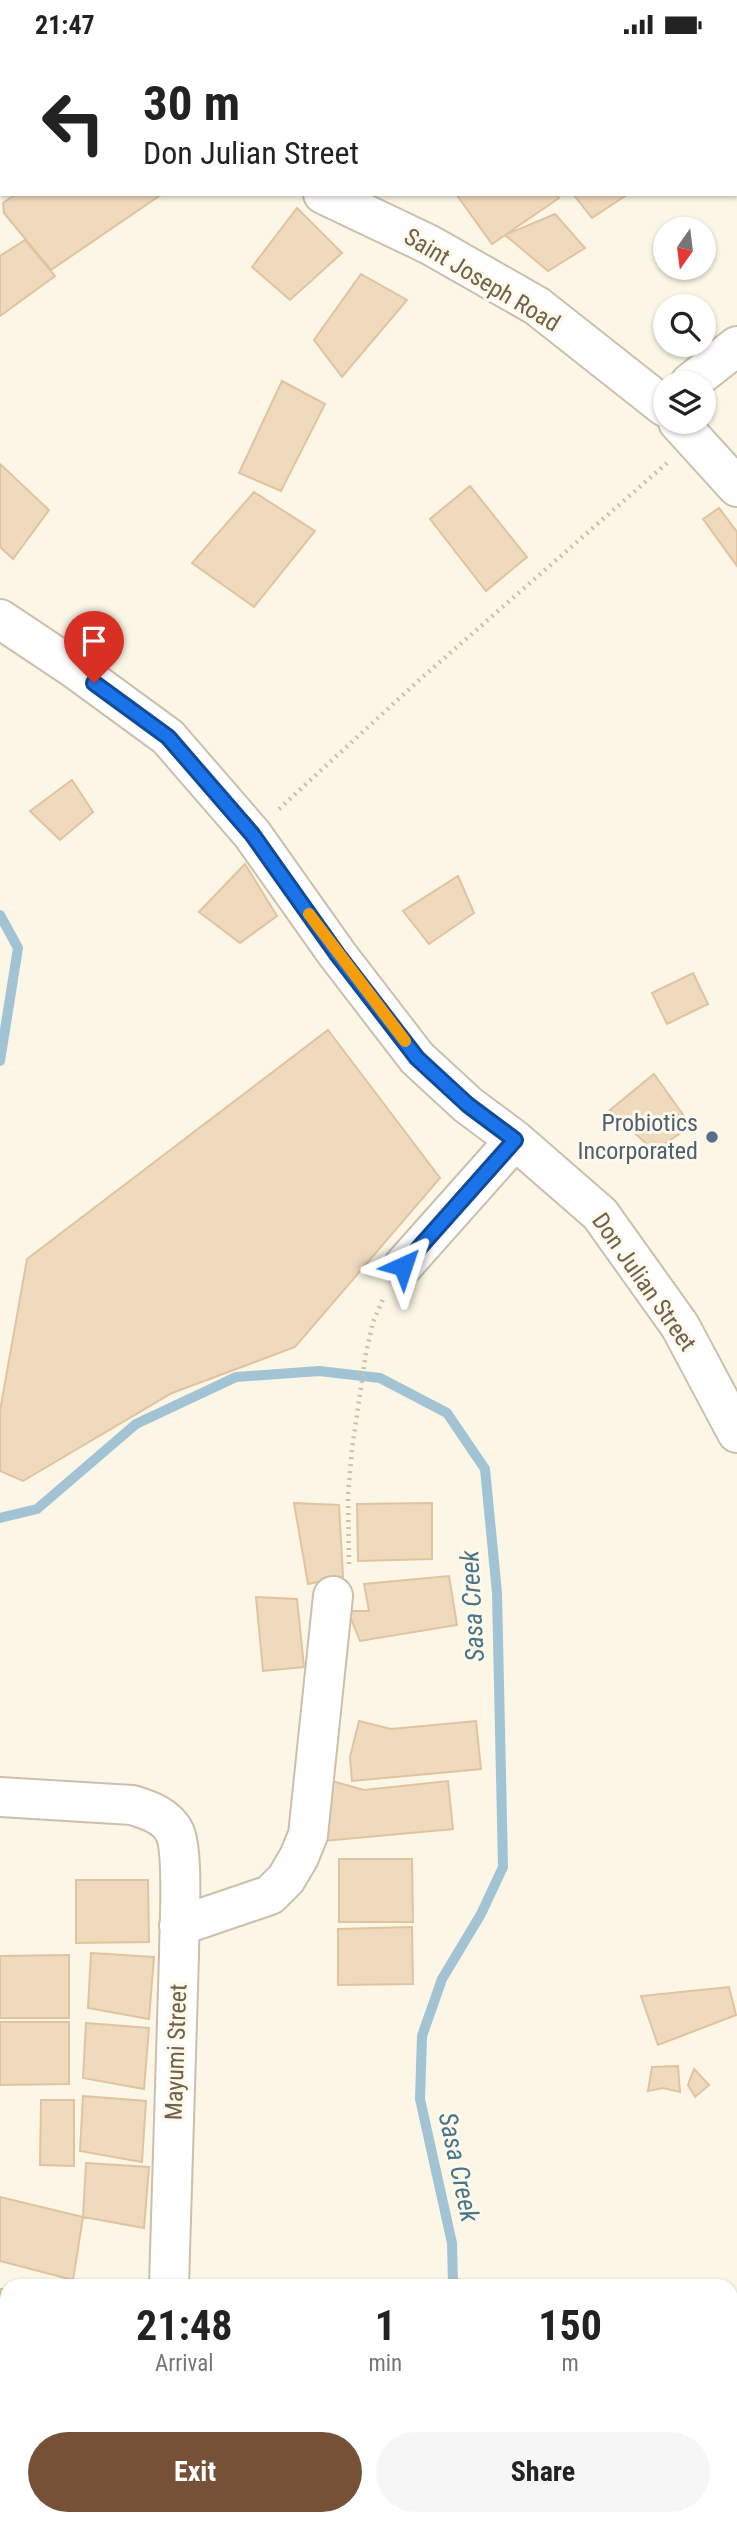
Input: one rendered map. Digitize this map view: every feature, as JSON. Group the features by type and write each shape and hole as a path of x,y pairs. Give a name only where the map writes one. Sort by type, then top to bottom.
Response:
{"street":[{"name":"Saint Joseph Road","path":"327,196 430,245 537,306 653,393"},
{"path":"714,371 737,347"},
{"name":"Saint Joseph Road","path":"695,434 737,487"},
{"name":"Don Julian Street","path":"0,619 75,669 168,737 252,834 337,954 417,1058 468,1105 515,1140 600,1214 680,1326 737,1433"},
{"path":"403,1266 515,1140"},
{"path":"179,1926 270,1895 286,1879 299,1857 307,1835 333,1595"},
{"name":"Mayumi Street","path":"0,1797 132,1805 152,1812 167,1822 175,1833 179,1849 179,1926 169,2279"}],"path":[{"path":"252,834 417,682 653,434"},
{"path":"333,1595 341,1591 349,1576 348,1496 366,1353 373,1322 384,1295 403,1266"}],"building":[{"path":"13,196 159,196 51,270 4,213 3,203"},
{"path":"457,196 559,198 492,244"},
{"path":"575,196 625,196 592,218"},
{"path":"297,208 342,253 290,300 252,267"},
{"path":"555,214 585,248 548,271 505,235"},
{"path":"25,240 55,276 0,316 0,256"},
{"path":"361,274 407,300 342,377 314,340"},
{"path":"282,381 325,404 281,491 239,473"},
{"path":"0,464 49,510 13,559 0,547"},
{"path":"470,486 527,557 486,591 430,519"},
{"path":"254,492 315,531 254,607 192,563"},
{"path":"719,508 737,532 737,566 703,519"},
{"path":"72,780 93,812 60,840 30,811"},
{"path":"245,864 277,916 240,943 199,912"},
{"path":"458,876 474,913 429,944 403,911"},
{"path":"693,973 708,1004 667,1024 652,993"},
{"path":"328,1030 440,1178 295,1347 172,1393 23,1481 0,1471 0,1411 27,1259"},
{"path":"654,1074 691,1126 654,1151 610,1110"},
{"path":"294,1503 339,1505 343,1577 308,1584"},
{"path":"432,1503 432,1559 358,1561 357,1504"},
{"path":"449,1576 457,1625 360,1641 348,1611 369,1611 364,1584"},
{"path":"256,1597 297,1599 304,1667 263,1671"},
{"path":"359,1721 391,1729 476,1721 481,1769 352,1781 350,1757"},
{"path":"332,1781 364,1790 448,1781 453,1829 324,1841"},
{"path":"339,1859 412,1859 413,1922 339,1922"},
{"path":"76,1880 148,1880 149,1942 76,1943"},
{"path":"412,1927 413,1984 338,1985 338,1929"},
{"path":"91,1953 154,1957 149,2019 88,2008"},
{"path":"69,1955 69,2018 0,2018 0,1956"},
{"path":"729,1987 736,2015 658,2045 641,1996"},
{"path":"0,2022 69,2022 69,2084 0,2085"},
{"path":"86,2023 149,2028 144,2089 83,2078"},
{"path":"678,2066 680,2092 663,2088 648,2091 652,2067"},
{"path":"694,2069 709,2085 695,2097 688,2085"},
{"path":"83,2096 146,2101 142,2162 80,2151"},
{"path":"41,2100 74,2100 74,2166 40,2165"},
{"path":"86,2163 149,2167 144,2228 83,2217"},
{"path":"0,2197 83,2217 73,2279 0,2261"}],"waterway":[{"name":"Sasa Creek","path":"0,915 18,948 0,1061"},
{"name":"Sasa Creek","path":"0,1518 37,1509 136,1424 236,1377 319,1371 380,1378 447,1413 485,1469 497,1593 503,1867 481,1914 442,1979 422,2036 420,2099 452,2243 453,2279"}],"slow traffic":[{"path":"309,914 405,1041"}],"place":[{"name":"Probiotics Incorporated","path":"712,1137"}],"route":[{"path":"94,683 168,737 252,834 337,954 417,1058 468,1105 515,1140 403,1266"}]}
